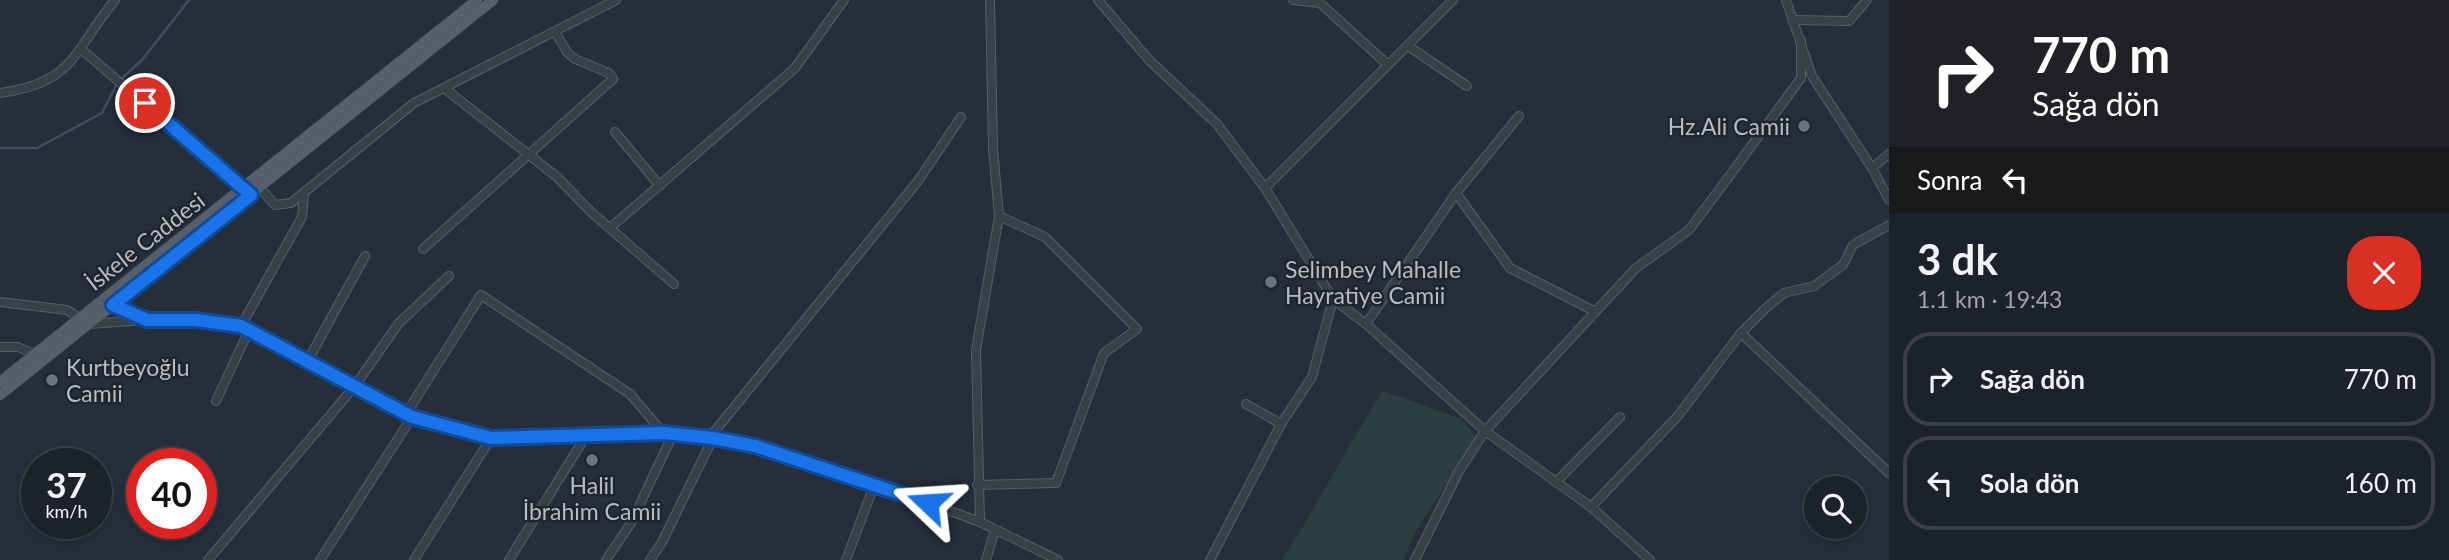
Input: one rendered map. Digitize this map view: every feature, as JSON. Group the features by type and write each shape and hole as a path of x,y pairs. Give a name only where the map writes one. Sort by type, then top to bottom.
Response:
{"main road":[{"name":"İskele Caddesi","path":"0,382 79,318 247,191 477,0"},
{"path":"0,395 113,305 247,191 260,188 493,0"}],"street":[{"path":"0,93 46,83 81,49 115,0"},
{"path":"260,188 275,205 282,206 304,195 397,116 444,88 616,0"},
{"path":"610,228 795,68 844,0"},
{"path":"980,522 977,485 976,350 999,216 993,148 990,0"},
{"path":"1098,0 1149,60 1217,124 1265,188 1333,299 1367,324 1485,431 1591,507 1650,560"},
{"path":"1293,0 1320,3 1387,64"},
{"path":"1265,188 1453,0"},
{"path":"1786,0 1812,76 1872,168 1889,200"},
{"path":"1792,20 1849,21 1867,0"},
{"path":"423,249 613,79 609,73 567,52 555,32"},
{"path":"1415,560 1459,471 1485,431 1636,268 1689,230 1697,220 1801,78 1801,40"},
{"path":"1408,46 1467,86"},
{"path":"81,49 247,191"},
{"path":"444,88 529,153 674,284"},
{"path":"1367,324 1456,193 1519,116"},
{"path":"650,560 663,542 711,438 918,181 961,117"},
{"path":"615,132 660,186"},
{"path":"1872,168 1889,154"},
{"path":"1456,193 1510,268 1594,311"},
{"path":"216,401 245,328 302,217 304,195"},
{"path":"977,485 1056,483 1104,353 1137,329 1045,237 999,216"},
{"path":"1591,507 1677,417 1741,333 1784,293 1814,286 1843,265 1853,245 1889,225"},
{"path":"307,362 365,256"},
{"path":"210,560 354,387 399,323 449,276"},
{"path":"320,560 481,295 630,394 669,434"},
{"path":"1210,560 1281,424 1312,377 1333,299"},
{"path":"0,302 67,310 79,318"},
{"path":"113,305 147,320"},
{"path":"89,324 196,320 245,328 409,416 491,438 669,434 755,446 875,484 980,522 1058,560"},
{"path":"1741,333 1889,473"},
{"path":"0,347 18,347 34,354"},
{"path":"1246,404 1281,424"},
{"path":"1556,482 1620,417"},
{"path":"509,560 587,434"},
{"path":"606,560 631,523 669,434"},
{"path":"414,560 491,438"},
{"path":"846,560 875,484"},
{"path":"986,560 995,530"}],"shaded area":[{"path":"1383,391 1459,418 1478,436 1414,534 1404,560 1282,560 1357,433"}],"waterway":[{"path":"121,79 142,60 189,0"},
{"path":"0,148 37,148 102,113 117,84"}],"place":[{"name":"Hz.Ali Camii","path":"1804,126"},
{"name":"Selimbey Mahalle Hayratiye Camii","path":"1271,282"},
{"name":"Kurtbeyoğlu Camii","path":"52,380"},
{"name":"Halil İbrahim Camii","path":"592,460"}],"route":[{"path":"145,103 251,195 113,305 147,320 230,322 412,417 491,438 664,433 713,438 755,446 928,503"}]}
